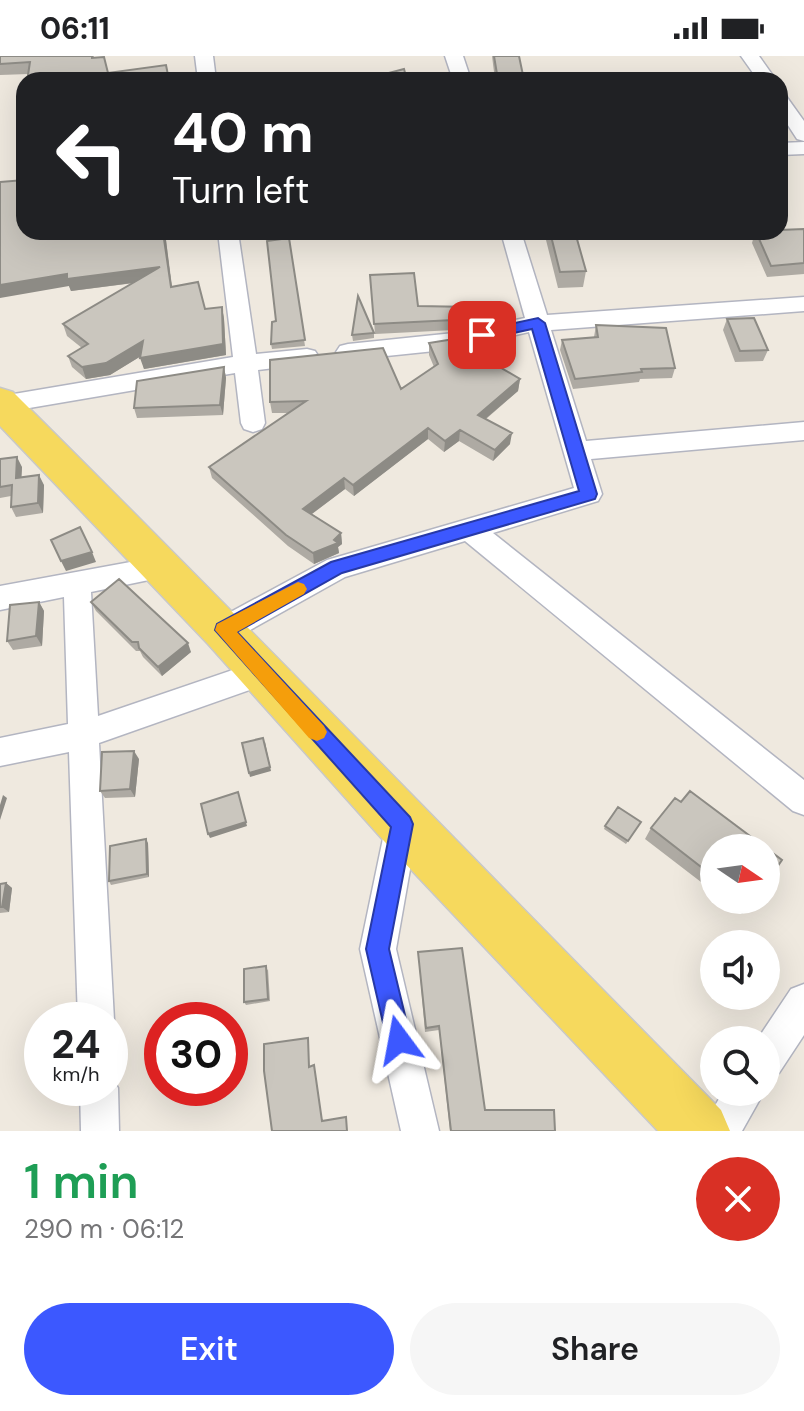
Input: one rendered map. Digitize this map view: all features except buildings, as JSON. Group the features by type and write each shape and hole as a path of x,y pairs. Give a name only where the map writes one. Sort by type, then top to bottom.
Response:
{"main road":[{"path":"1,404 224,630 402,824 700,1131"}],"street":[{"path":"788,113 803,136"},
{"path":"229,240 253,423"},
{"path":"224,630 337,568 589,494 513,240"},
{"path":"1,404 245,363 454,341 538,323 804,304"},
{"path":"576,451 804,431"},
{"path":"469,529 804,800"},
{"path":"0,598 163,567"},
{"path":"77,584 86,734 95,1002"},
{"path":"0,752 86,734 262,673"},
{"path":"402,824 378,949 420,1131"},
{"path":"780,1039 804,1002"},
{"path":"99,1106 100,1131"},
{"path":"719,1131 736,1106"}],"slow traffic":[{"path":"298,589 224,630 317,732"}],"route":[{"path":"399,1040 378,949 402,824 224,630 337,568 589,494 538,323 482,335"}]}
